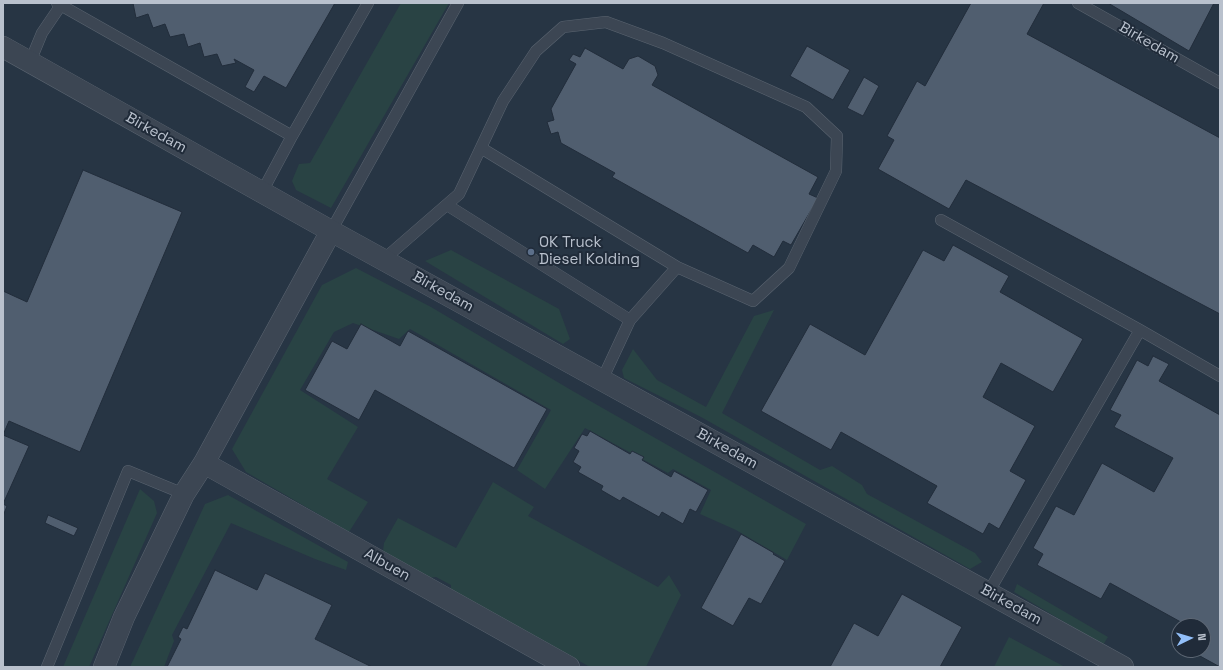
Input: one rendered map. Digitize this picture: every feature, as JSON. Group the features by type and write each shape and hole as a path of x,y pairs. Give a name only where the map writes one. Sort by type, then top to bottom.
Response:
{"street":[{"name":"Birkedam","path":"3,47 383,260 1123,667"},
{"path":"104,667 124,617 184,494 204,463 331,231"},
{"name":"Albuen","path":"204,463 569,667"}],"lane":[{"path":"262,192 292,136 368,3"},
{"path":"331,231 458,3"},
{"name":"Birkedam","path":"1078,3 1220,84"},
{"path":"30,62 42,33 59,4 292,136"},
{"path":"383,260 459,194 503,101 536,51 563,27 606,22 663,43 806,107 837,136 836,172 789,268 753,301 677,267 481,148"},
{"path":"447,205 630,320"},
{"path":"941,220 1220,376"},
{"path":"602,380 630,320 677,267"},
{"path":"988,593 1140,330"},
{"path":"47,667 128,471 184,494"}],"green space":[{"path":"401,3 449,3 331,208 296,190 292,181 299,164 310,163"},
{"path":"451,250 559,309 570,339 563,344 425,261"},
{"path":"356,268 431,307 571,390 806,524 787,560 736,530 700,514 711,490 673,469 668,473 585,428 545,489 517,470 551,410 410,329 399,339 353,323 334,332 300,390 358,427 327,479 368,502 349,532 246,472 232,449 322,285"},
{"path":"774,310 722,413 820,470 832,466 862,485 867,494 975,553 982,562 970,569 701,417 624,378 622,370 633,349 657,380 706,407 754,316"},
{"path":"493,482 534,507 528,516 658,587 669,575 681,595 646,667 590,667 451,590 451,585 436,577 428,578 383,551 384,543 398,518 456,548"},
{"path":"140,489 154,501 157,513 89,667 63,667"},
{"path":"228,495 348,562 346,570 315,559 231,523 172,635 174,641 164,667 130,667 205,504"},
{"path":"1017,584 1108,637 1103,645 1014,592"},
{"path":"1009,637 1065,667 994,667"}],"building":[{"path":"133,3 335,3 286,88 264,76 254,92 245,87 254,70 234,59 236,63 222,66 217,54 204,57 200,43 188,47 184,34 170,37 165,24 153,28 148,14 136,18"},
{"path":"971,3 1044,3 1027,34 1220,138 1220,314 966,180 949,209 878,169 894,140 887,136 917,81 925,86"},
{"path":"1108,3 1214,3 1189,51"},
{"path":"807,46 850,70 833,100 790,76"},
{"path":"585,48 623,69 629,59 638,56 655,66 658,75 652,85 818,177 809,194 818,198 791,245 783,241 774,257 753,245 748,253 612,177 615,173 561,143 558,132 551,134 547,122 554,120 551,109 576,64 569,60 573,54 580,57"},
{"path":"864,77 879,86 863,116 847,108"},
{"path":"83,170 182,212 80,452 9,421 3,435 3,291 27,302"},
{"path":"953,245 1009,276 1000,292 1083,339 1053,392 1001,363 983,397 1035,426 1010,471 1026,480 999,529 989,523 983,534 927,503 937,486 841,432 831,450 761,411 810,324 865,355 923,250 944,261"},
{"path":"361,324 400,346 408,331 547,409 514,468 375,390 359,420 305,390 332,341 347,349"},
{"path":"1153,356 1169,364 1159,381 1220,415 1220,667 1204,658 1211,658 1211,618 1173,618 1110,583 1101,599 1037,565 1043,554 1033,548 1056,506 1074,515 1102,463 1154,492 1173,458 1114,427 1121,415 1110,410 1137,360 1148,366"},
{"path":"590,431 630,454 632,451 644,457 642,460 671,477 674,471 708,490 696,512 690,509 683,524 662,512 659,517 623,497 620,501 601,490 603,486 578,472 581,467 573,462 579,451 574,448 582,434 587,436"},
{"path":"3,435 29,446 3,504"},
{"path":"3,504 7,506 3,516"},
{"path":"48,515 78,528 74,536 45,523"},
{"path":"741,534 785,561 761,604 749,598 733,626 701,608"},
{"path":"215,570 257,590 265,573 332,605 315,639 372,667 167,667 181,639 178,637 183,627 187,629"},
{"path":"902,594 962,627 940,667 830,667 854,623 878,636"}],"place":[{"name":"OK Truck Diesel Kolding","path":"531,252"}]}
